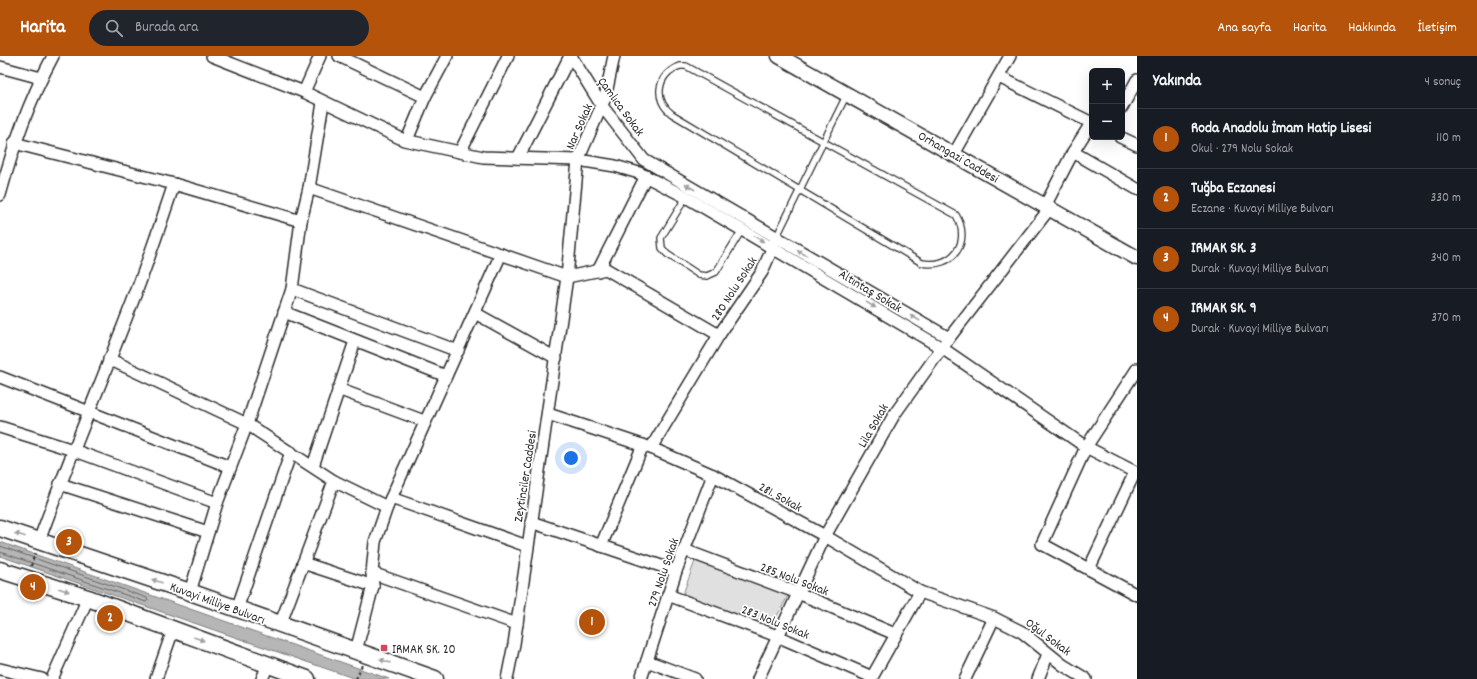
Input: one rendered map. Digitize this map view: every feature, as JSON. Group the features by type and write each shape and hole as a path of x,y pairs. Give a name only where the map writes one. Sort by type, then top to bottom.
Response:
{"main road":[{"name":"Kuvayi Milliye Bulvarı","path":"0,528 37,546 190,592 360,656 435,679"},
{"path":"0,570 88,598 173,630 265,672 307,679"}],"street":[{"path":"0,195 14,143 41,78 53,56"},
{"name":"Altıntaş Sokak","path":"212,56 304,92 323,103 407,140 483,157 578,160 615,166 642,175 686,196 742,230 775,243 949,338"},
{"path":"304,92 320,56"},
{"path":"339,56 425,97"},
{"path":"407,140 425,97 447,56"},
{"path":"460,152 508,56"},
{"path":"518,158 570,56"},
{"name":"Çamlıca Sokak","path":"570,56 602,106 644,160"},
{"name":"Nar Sokak","path":"567,277 578,160 605,98 614,56"},
{"name":"Orhangazi Caddesi","path":"780,56 848,93 1137,258"},
{"path":"954,154 1010,56"},
{"path":"0,67 41,78"},
{"path":"999,77 1089,121"},
{"path":"1124,104 1137,80"},
{"path":"190,592 217,503 247,424 292,289 302,221 323,103"},
{"name":"Lila Sokak","path":"758,679 825,536 894,414 1047,207 1073,152 1089,127"},
{"path":"1125,139 1137,145"},
{"path":"14,143 174,184 302,221"},
{"path":"1073,152 1137,189"},
{"path":"598,271 642,175 644,160"},
{"name":"Altıntaş Sokak","path":"644,160 942,348 1086,447 1136,473"},
{"path":"37,546 72,450 89,413 137,289 174,184"},
{"path":"308,188 567,277 606,269 719,335"},
{"name":"280 Nolu Sokak","path":"601,546 647,446 762,272 775,243"},
{"path":"360,656 373,586 372,574 375,542 389,502 424,421 458,351 500,254"},
{"name":"Zeytinciler Caddesi","path":"507,679 517,624 527,546 548,414 567,277"},
{"path":"292,289 458,351"},
{"path":"284,312 446,376"},
{"path":"475,313 556,358"},
{"path":"313,466 355,341"},
{"path":"109,359 247,424 334,481 389,502 527,546"},
{"path":"1137,369 1086,447 1042,544 1137,594"},
{"path":"0,377 230,467"},
{"path":"338,389 424,421"},
{"name":"281. Sokak","path":"548,414 647,446 713,475 825,536 920,592 994,618"},
{"path":"0,427 72,450 217,503"},
{"path":"237,609 291,452"},
{"path":"1089,569 1136,473"},
{"name":"279 Nolu Sokak","path":"641,679 676,572 713,475"},
{"path":"280,625 334,481"},
{"path":"60,484 208,532"},
{"path":"531,522 676,572"},
{"name":"285 Nolu Sokak","path":"684,550 798,593 895,634"},
{"path":"304,563 373,586"},
{"path":"372,574 517,624"},
{"path":"872,678 895,634 920,592"},
{"name":"283 Nolu Sokak","path":"668,595 777,636 872,678"},
{"path":"52,679 88,598"},
{"path":"965,679 994,618"},
{"name":"Oğul Sokak","path":"994,618 1022,632 1048,654 1086,679"},
{"path":"156,679 173,630"},
{"path":"1038,679 1048,654"},
{"path":"647,661 695,679"},
{"path":"0,669 42,679"}],"lane":[{"path":"686,66 824,141 956,215 960,221 962,234 959,248 949,259 942,263 922,263 667,111 659,94 662,81 670,71 686,66"},
{"name":"280 Nolu Sokak","path":"775,243 848,93"},
{"path":"686,196 661,238 660,243 667,254 699,275 708,276 716,272 742,230"}],"path":[{"path":"31,568 37,546"},
{"path":"356,679 360,656"}],"shaded area":[{"path":"695,561 789,594 771,627 683,594"}],"water":[{"path":"0,542 389,679 356,679 0,556"}],"place":[{"name":"IRMAK SK. 3","path":"69,542"},
{"name":"IRMAK SK. 9","path":"33,587"},
{"name":"Tuğba Eczanesi","path":"110,618"},
{"name":"Roda Anadolu İmam Hatip Lisesi","path":"592,622"},
{"name":"IRMAK SK. 20","path":"384,648"}]}
